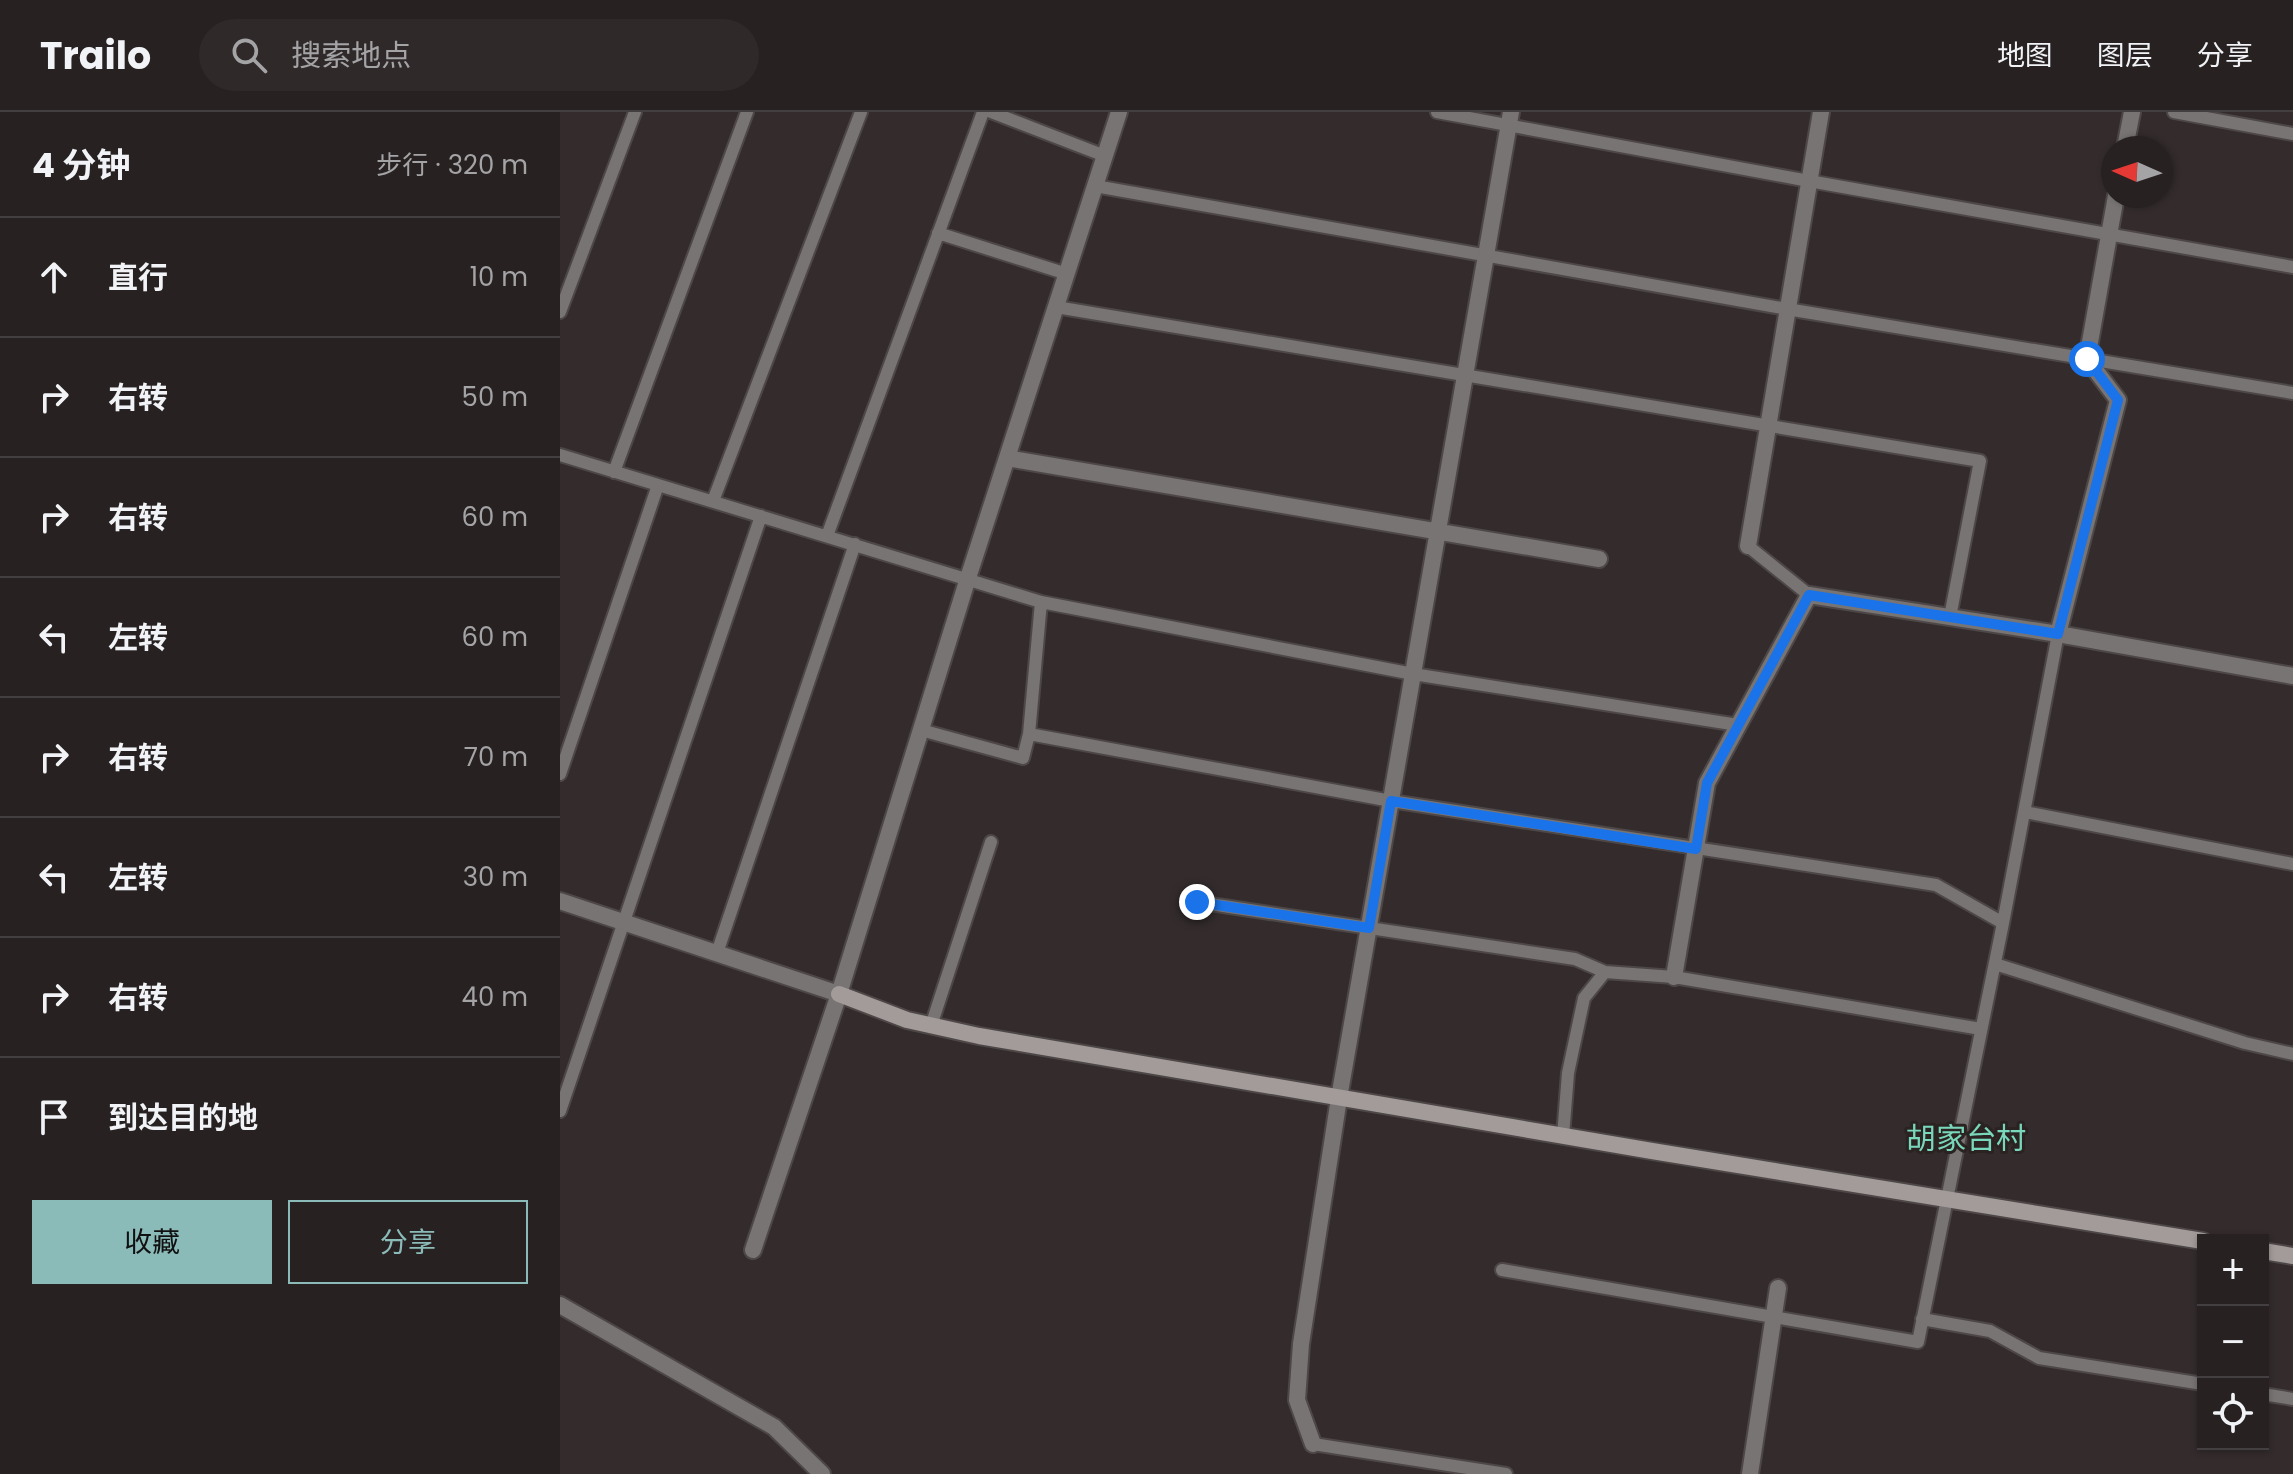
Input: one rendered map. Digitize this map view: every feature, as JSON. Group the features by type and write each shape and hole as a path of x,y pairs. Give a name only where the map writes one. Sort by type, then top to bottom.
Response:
{"street":[{"path":"753,1250 839,994 968,578 1119,112"},
{"path":"1748,546 1821,112"},
{"path":"2127,136 2132,112"},
{"path":"1313,1444 1297,1400 1301,1344 1339,1098 1510,119"},
{"path":"2058,634 2118,400 2087,359 2114,208"},
{"path":"1007,458 1599,559"},
{"path":"1674,977 1707,783 1809,595 2058,634 2293,676"},
{"path":"560,901 931,1026 1563,1136 2197,1240"},
{"path":"2269,1252 2293,1256"},
{"path":"1750,1474 1778,1288"},
{"path":"560,1305 774,1427 822,1474"}],"lane":[{"path":"560,312 635,112"},
{"path":"614,472 747,112"},
{"path":"713,501 861,112"},
{"path":"827,536 983,112"},
{"path":"991,112 1105,156"},
{"path":"1437,112 1510,119 1809,181 2293,267"},
{"path":"2174,112 2293,134"},
{"path":"1095,186 1486,257 2293,393"},
{"path":"938,233 1067,274"},
{"path":"1056,307 1980,461 1950,617"},
{"path":"560,455 1041,602 1413,674 1738,725"},
{"path":"560,774 658,485"},
{"path":"560,1111 761,516"},
{"path":"717,953 855,544"},
{"path":"1748,546 1809,595"},
{"path":"921,730 1023,758 1029,734 1041,602"},
{"path":"1502,1270 1918,1342 2058,634"},
{"path":"1029,734 1391,801 1936,885 2003,923"},
{"path":"2025,812 2293,864"},
{"path":"931,1026 991,842"},
{"path":"1197,902 1575,959 1605,972 1674,977 1981,1029"},
{"path":"1995,964 2245,1043 2293,1054"},
{"path":"1563,1136 1568,1073 1584,998 1605,972"},
{"path":"1922,1319 1990,1331 2039,1358 2197,1383"},
{"path":"2269,1395 2293,1399"},
{"path":"1313,1444 1506,1474"}],"district":[{"name":"胡家台村","path":"1966,1139"}],"route":[{"path":"1197,902 1369,928 1391,801 1696,849 1707,783 1809,595 2058,634 2118,400 2087,359"}]}
